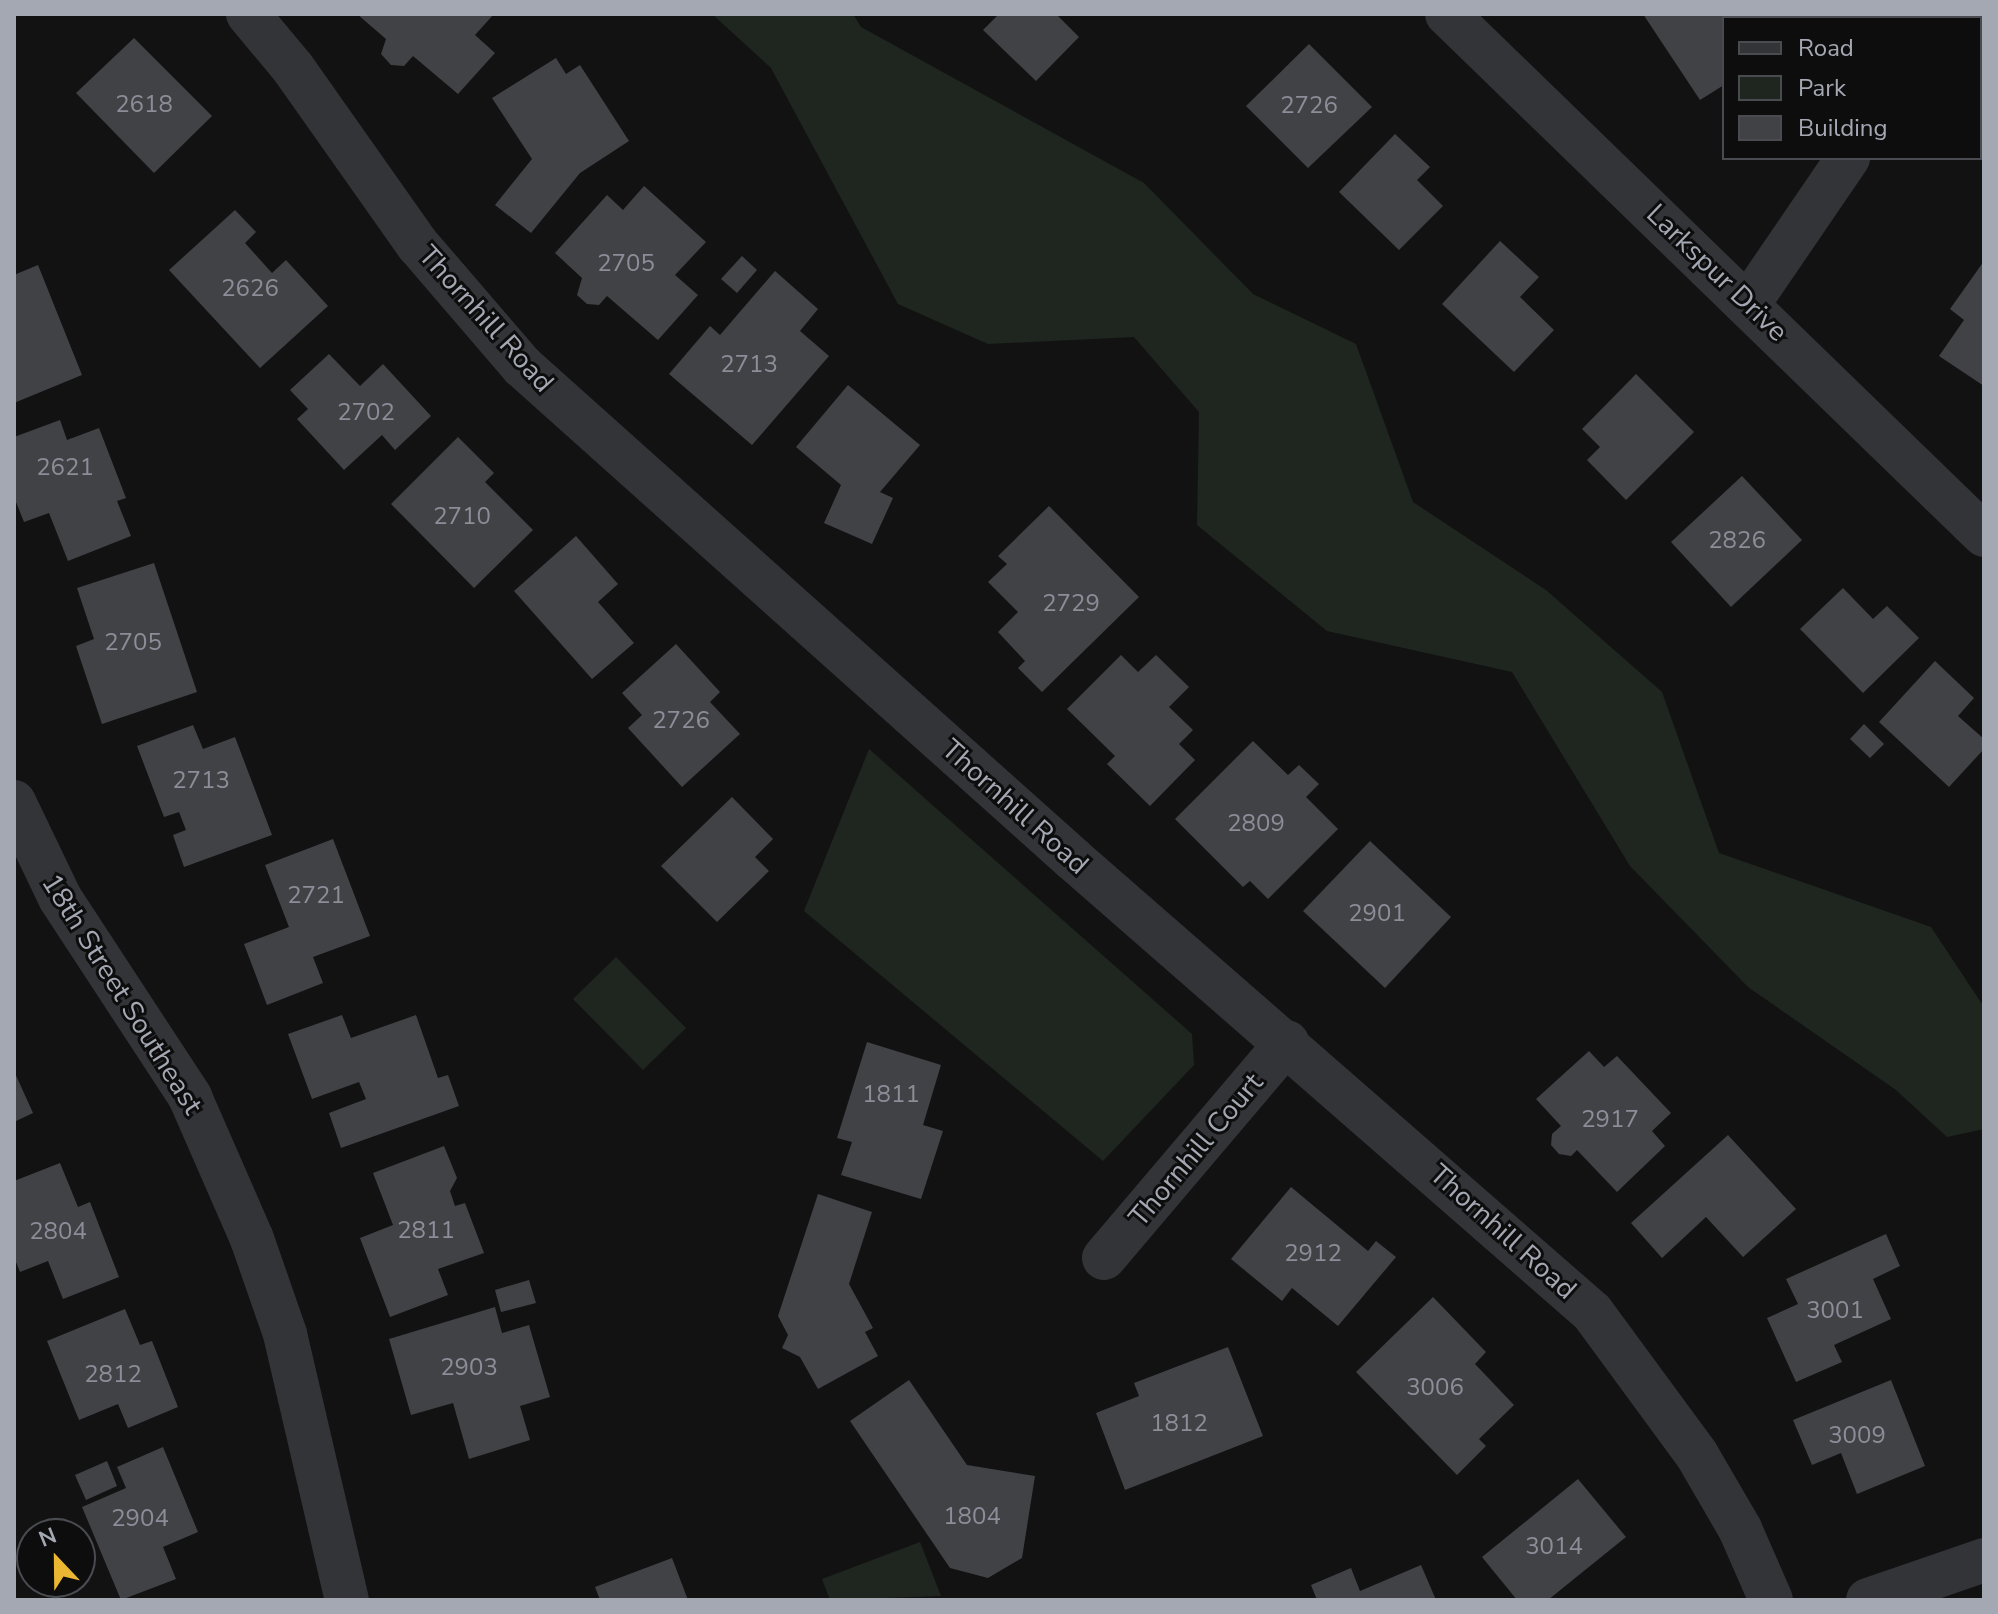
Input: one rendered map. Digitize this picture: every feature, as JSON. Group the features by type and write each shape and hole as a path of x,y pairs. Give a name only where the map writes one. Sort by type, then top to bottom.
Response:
{"street":[{"name":"Thornhill Road","path":"248,14 293,68 418,245 522,366 1073,859 1287,1042 1592,1312 1697,1455 1740,1529 1771,1600"},
{"name":"Larkspur Drive","path":"1447,14 1749,303 1984,535"},
{"path":"1749,303 1847,160"},
{"name":"18th Street Southeast","path":"14,802 60,898 190,1097 252,1239 285,1334 347,1600"},
{"name":"Thornhill Court","path":"1104,1258 1287,1042"},
{"path":"1868,1600 1984,1560"}],"green space":[{"path":"712,14 853,14 861,27 1144,183 1253,294 1356,344 1413,502 1546,590 1662,692 1719,853 1931,927 1984,1007 1984,1129 1947,1137 1896,1090 1748,987 1630,866 1512,672 1327,631 1197,525 1199,412 1134,337 988,344 898,304 771,68"},
{"path":"869,749 1192,1034 1194,1065 1103,1161 804,911"},
{"path":"616,957 686,1028 643,1070 573,999"},
{"path":"920,1542 941,1596 830,1600 822,1579"}],"building":[{"path":"357,14 494,14 475,35 495,53 458,94 413,56 404,66 391,65 381,54 386,39"},
{"path":"999,14 1056,14 1079,37 1036,81 983,30"},
{"path":"1643,14 1750,14 1722,16 1722,86 1700,100"},
{"path":"134,38 212,116 154,173 76,93"},
{"path":"1309,44 1372,107 1308,168 1246,106"},
{"path":"556,58 566,74 580,65 629,141 580,173 531,233 495,205 532,159 492,98"},
{"path":"1395,134 1430,167 1417,180 1443,206 1399,250 1339,192"},
{"path":"644,186 706,242 675,275 698,295 658,340 607,296 599,305 587,304 577,295 582,278 555,253 607,195 623,210"},
{"path":"235,210 256,232 245,243 272,273 286,260 328,306 260,368 169,270"},
{"path":"1500,241 1539,277 1520,297 1554,330 1514,372 1442,304"},
{"path":"742,256 757,270 737,293 721,279"},
{"path":"1984,261 1984,386 1939,356 1964,320 1950,309"},
{"path":"38,265 82,375 14,403 14,275"},
{"path":"775,271 818,309 800,331 829,356 752,445 669,374 710,326 720,335"},
{"path":"329,354 360,386 383,364 431,416 395,450 382,435 344,470 297,419 308,409 290,390"},
{"path":"1636,374 1694,432 1626,500 1587,460 1600,447 1582,429"},
{"path":"848,385 920,445 880,492 893,498 872,544 824,523 841,485 796,447"},
{"path":"60,420 67,440 99,428 126,498 117,501 131,536 68,561 49,513 24,522 14,497 14,437"},
{"path":"458,437 494,473 485,482 533,530 474,588 391,504"},
{"path":"1742,476 1802,540 1731,607 1671,542"},
{"path":"1049,506 1139,597 1042,692 1018,668 1025,661 998,632 1018,612 988,582 1007,564 998,556"},
{"path":"576,536 618,584 598,602 634,643 592,679 514,591"},
{"path":"154,563 197,692 102,724 76,646 94,639 77,588"},
{"path":"1843,588 1873,619 1887,606 1919,638 1863,693 1800,629"},
{"path":"676,644 720,692 710,702 740,734 682,787 628,728 642,715 622,693"},
{"path":"1121,655 1138,672 1156,655 1189,687 1169,707 1193,730 1179,744 1195,760 1150,806 1107,764 1115,756 1067,709"},
{"path":"1935,661 1974,698 1958,716 1984,739 1984,749 1949,787 1879,722"},
{"path":"1864,724 1884,744 1870,758 1850,739"},
{"path":"193,725 203,749 235,737 272,835 184,867 173,835 186,830 179,812 164,817 137,746"},
{"path":"1253,741 1288,775 1299,765 1319,784 1306,797 1338,829 1268,899 1250,881 1243,887 1175,819"},
{"path":"732,797 773,839 755,857 769,871 717,922 661,866"},
{"path":"333,839 370,936 313,957 323,983 267,1005 244,944 289,927 265,865"},
{"path":"1370,841 1451,917 1385,988 1303,911"},
{"path":"342,1015 351,1038 416,1015 438,1078 448,1075 459,1106 341,1148 329,1113 366,1099 359,1082 312,1099 288,1034"},
{"path":"867,1042 941,1065 923,1125 943,1131 921,1199 841,1175 852,1142 837,1138"},
{"path":"1589,1051 1604,1067 1617,1056 1671,1113 1652,1131 1665,1146 1617,1192 1577,1150 1571,1156 1559,1154 1551,1145 1552,1134 1561,1126 1536,1099"},
{"path":"14,1071 33,1113 14,1122"},
{"path":"1728,1135 1796,1209 1743,1257 1706,1217 1662,1258 1631,1223"},
{"path":"444,1146 457,1178 450,1191 455,1206 465,1203 484,1253 438,1269 448,1295 390,1317 360,1238 393,1225 373,1173"},
{"path":"60,1163 78,1207 90,1202 119,1277 63,1299 48,1261 20,1272 14,1257 14,1181"},
{"path":"1291,1187 1368,1251 1376,1241 1396,1257 1338,1326 1292,1288 1282,1301 1231,1259"},
{"path":"818,1194 872,1212 849,1284 873,1328 865,1332 878,1356 818,1389 800,1357 782,1348 788,1335 778,1316"},
{"path":"1886,1234 1900,1266 1873,1279 1891,1319 1834,1345 1842,1362 1796,1382 1767,1318 1798,1304 1786,1279"},
{"path":"529,1280 536,1303 501,1312 495,1290"},
{"path":"1433,1297 1486,1352 1475,1364 1514,1405 1479,1439 1486,1446 1457,1475 1356,1372"},
{"path":"495,1307 502,1333 529,1325 550,1397 520,1406 530,1440 469,1459 453,1403 411,1415 389,1339"},
{"path":"125,1309 140,1345 152,1341 178,1407 128,1428 118,1404 79,1420 47,1341"},
{"path":"1228,1347 1263,1436 1125,1490 1096,1413 1139,1396 1134,1383"},
{"path":"909,1380 967,1465 1035,1476 1022,1558 988,1578 950,1568 850,1421"},
{"path":"1891,1380 1925,1466 1857,1494 1841,1453 1812,1465 1793,1420"},
{"path":"163,1447 198,1532 163,1547 176,1579 121,1600 96,1540 96,1518 87,1518 82,1507 126,1488 117,1467"},
{"path":"107,1461 117,1486 86,1500 75,1475"},
{"path":"1578,1479 1626,1537 1548,1600 1517,1600 1482,1557"},
{"path":"672,1558 688,1600 600,1600 595,1587"},
{"path":"1421,1565 1436,1600 1317,1600 1311,1585 1351,1568 1360,1591"}]}
